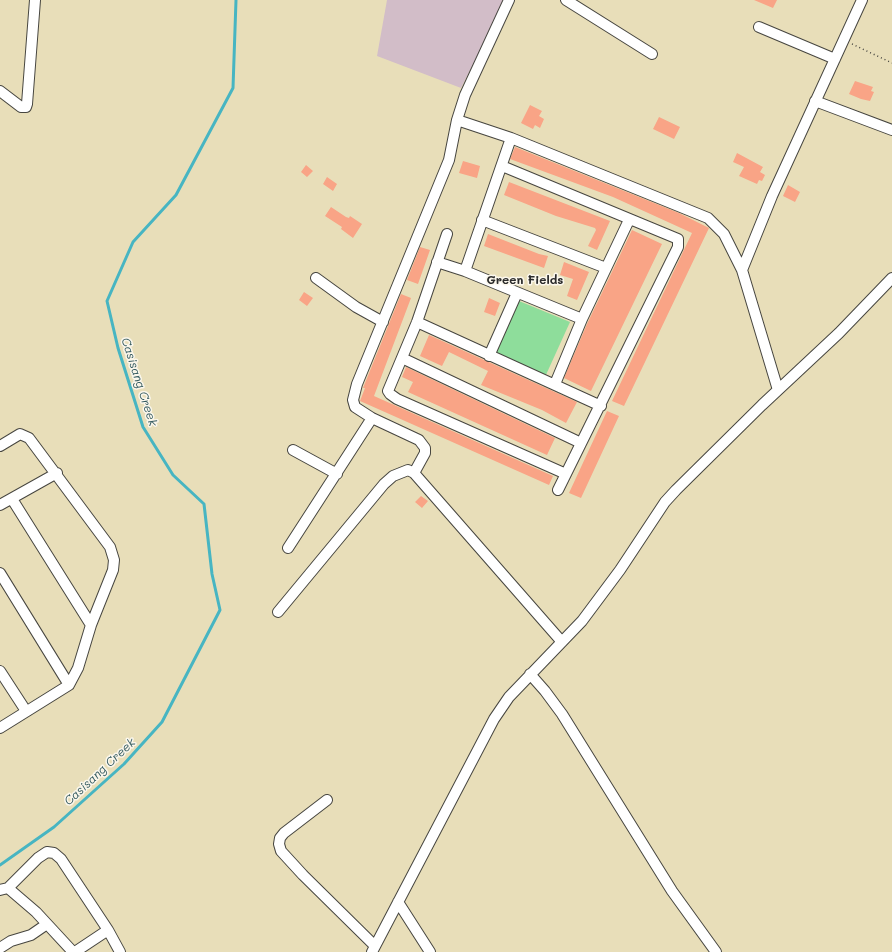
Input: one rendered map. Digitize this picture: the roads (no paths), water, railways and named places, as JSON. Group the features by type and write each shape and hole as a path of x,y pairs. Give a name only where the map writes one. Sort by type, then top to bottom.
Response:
{"street":[{"path":"0,91 21,107 24,108 27,104 35,0"},
{"path":"414,473 425,453 423,444 414,436 372,418 355,407 353,400 357,384 449,160 457,120 465,95 510,0"},
{"path":"566,0 652,54"},
{"path":"742,270 772,196 862,0"},
{"path":"759,27 835,59"},
{"path":"815,101 892,130"},
{"path":"457,120 511,138 708,218 724,234 742,270 778,390"},
{"path":"465,270 511,138"},
{"path":"502,166 629,220 678,239 678,247 601,406 558,490"},
{"path":"482,220 606,268"},
{"path":"555,384 582,319 629,220"},
{"path":"447,234 416,322 388,391 392,396 566,474"},
{"path":"437,262 465,270 582,319"},
{"path":"316,278 356,306 383,322"},
{"path":"327,800 280,838 279,844 281,851 373,949 494,719 509,697 582,621 620,570 665,502 839,332 892,278"},
{"path":"488,356 517,293"},
{"path":"416,322 601,406"},
{"path":"402,358 581,443"},
{"path":"288,548 372,418"},
{"path":"0,446 20,434 25,435 57,473 113,553 113,570 91,625 78,668 69,685 0,728"},
{"path":"293,450 337,474"},
{"path":"278,612 384,484 393,476 408,470 414,473 562,642"},
{"path":"0,506 57,473"},
{"path":"12,499 91,625"},
{"path":"0,573 69,685"},
{"path":"0,671 26,711"},
{"path":"530,674 562,714 672,891 716,952"},
{"path":"108,930 74,952 36,912 4,889 38,858 47,852 54,853 61,859 108,930 120,952"},
{"path":"398,902 430,952"},
{"path":"0,948 11,941 31,935 47,924"}],"waterway":[{"name":"Casisang Creek","path":"0,865 54,827 124,764 162,722 220,610 212,574 204,504 173,475 143,427 118,348 107,301 133,242 176,195 233,88 236,0"}],"district":[{"name":"Green Fields","path":"525,280"}]}
